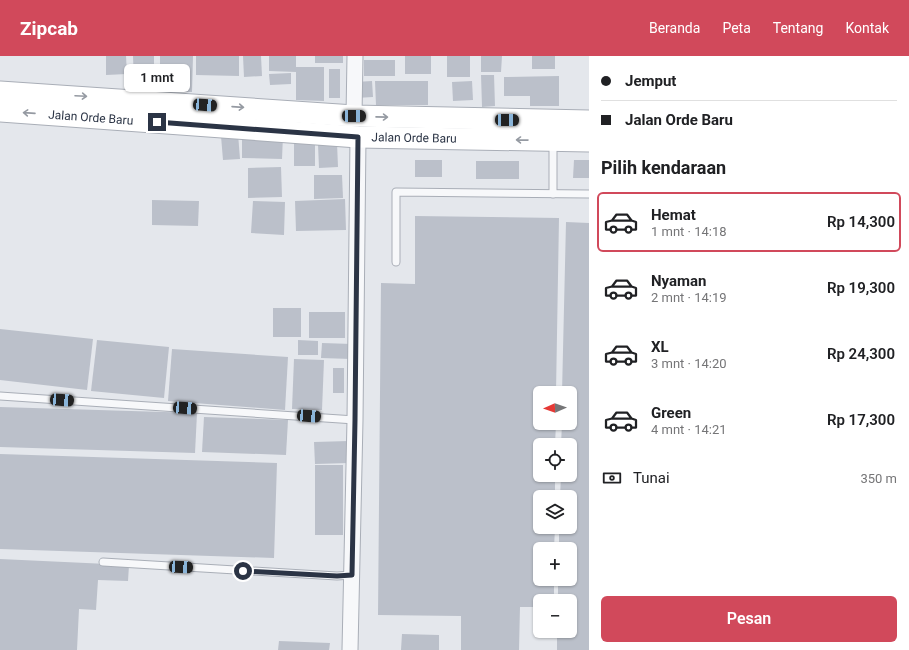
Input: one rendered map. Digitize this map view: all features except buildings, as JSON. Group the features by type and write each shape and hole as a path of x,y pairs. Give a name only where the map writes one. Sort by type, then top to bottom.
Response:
{"main road":[{"name":"Jalan Orde Baru","path":"0,92 205,115 358,137 553,130 589,121"},
{"name":"Jalan Orde Baru","path":"0,111 354,116 553,130 589,141"}],"street":[{"path":"354,116 355,56"},
{"path":"350,650 355,420 358,137"}],"lane":[{"path":"553,130 554,194"},
{"path":"396,262 396,192 589,194"},
{"path":"0,396 355,420"},
{"path":"104,562 329,576 352,575"}],"route":[{"path":"157,122 358,137 352,575 337,576 243,571"}]}
